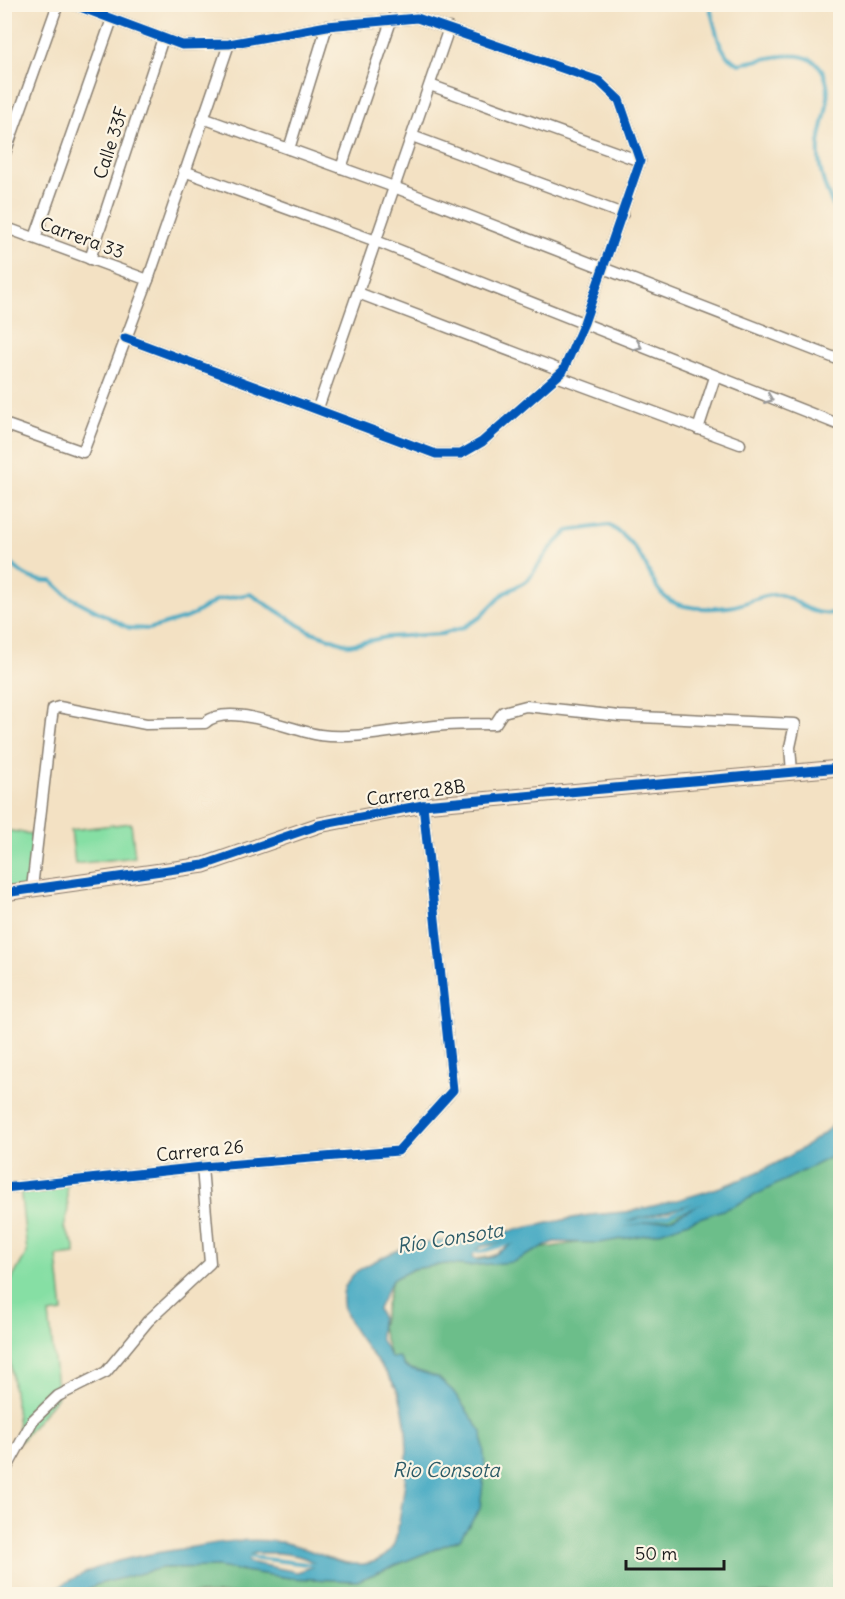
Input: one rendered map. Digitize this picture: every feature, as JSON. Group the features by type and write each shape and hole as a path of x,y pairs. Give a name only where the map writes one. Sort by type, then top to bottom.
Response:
{"street":[{"path":"4,156 58,4"},
{"path":"72,4 182,45 228,44 327,26 392,18 417,18 599,81 619,99 640,161 584,323 561,374 482,442 461,454 436,454 318,408 125,338"},
{"path":"341,168 392,18"},
{"path":"35,238 112,19"},
{"path":"289,149 327,26"},
{"path":"318,408 449,28"},
{"name":"Calle 33F","path":"90,259 163,38"},
{"path":"4,424 83,452 148,280 228,44"},
{"path":"430,85 640,161"},
{"path":"203,118 394,187 840,360"},
{"path":"412,136 623,214"},
{"path":"184,171 376,241 840,425"},
{"name":"Carrera 33","path":"4,227 148,280"},
{"path":"358,293 740,444"},
{"path":"698,429 715,377"},
{"path":"32,888 53,709 59,707 146,724 205,723 210,718 230,715 321,735 495,724 503,712 526,706 619,716 795,724 790,747 792,772"},
{"name":"Carrera 28B","path":"4,893 204,865 319,825 423,805 840,768"},
{"name":"Carrera 26","path":"4,1188 202,1167 398,1151 453,1090 423,805"},
{"path":"4,1473 33,1420 58,1396 106,1372 148,1321 210,1263 202,1167"}],"green space":[{"path":"131,823 135,857 75,864 71,830"},
{"path":"4,830 38,835 32,888 5,893"},
{"path":"840,1104 840,1594 68,1594 133,1573 162,1568 217,1567 290,1578 357,1581 460,1539 453,1391 391,1359 381,1327 392,1280 413,1269 576,1243 778,1183 829,1158"},
{"path":"66,1182 68,1209 64,1228 75,1246 75,1254 57,1256 63,1312 49,1314 58,1396 20,1442 5,1319 8,1318 6,1290 27,1252 20,1187"}],"water":[{"name":"Rio Consota","path":"840,1119 840,1147 829,1158 734,1206 657,1233 599,1243 554,1242 513,1262 468,1266 446,1264 413,1269 392,1280 378,1309 381,1317 380,1338 391,1358 399,1357 405,1367 437,1377 453,1391 482,1432 485,1466 480,1509 460,1539 357,1581 290,1578 217,1567 162,1568 95,1585 79,1594 48,1594 79,1575 112,1563 231,1541 281,1542 354,1564 366,1564 378,1560 393,1547 397,1535 406,1471 406,1427 400,1398 394,1384 359,1338 343,1306 344,1291 354,1273 391,1253 430,1242 485,1236 584,1216 631,1211 715,1189 768,1167 818,1138","holes":["708,1200 673,1218 625,1226 627,1222","517,1241 489,1258 478,1260 473,1257 474,1251 483,1246","256,1553 288,1554 317,1565 297,1572 249,1562 246,1556"]}],"waterway":[{"path":"709,4 719,42 727,56 739,64 768,58 797,56 809,59 819,66 825,77 828,95 820,139 820,165 828,193 840,220"},
{"path":"4,555 30,578 52,581 68,596 129,628 149,629 189,617 217,600 250,594 309,631 349,645 387,637 442,634 462,628 479,618 503,594 528,580 549,550 568,531 609,525 628,540 664,596 677,604 697,608 728,607 766,596 781,595 817,612 840,612"},
{"name":"Río Consota","path":"622,1225 668,1215 712,1198"},
{"name":"Río Consota","path":"469,1252 483,1251 522,1239"},
{"name":"Río Consota","path":"241,1556 323,1566"}],"cycle path":[{"path":"72,4 182,45 229,44 327,26 417,18 599,81 619,100 640,161 584,323 563,371 482,442 461,454 436,454 125,338"},
{"path":"4,893 204,865 319,825 423,805 840,768"},
{"path":"4,1188 202,1167 398,1151 453,1090 423,805"}]}
